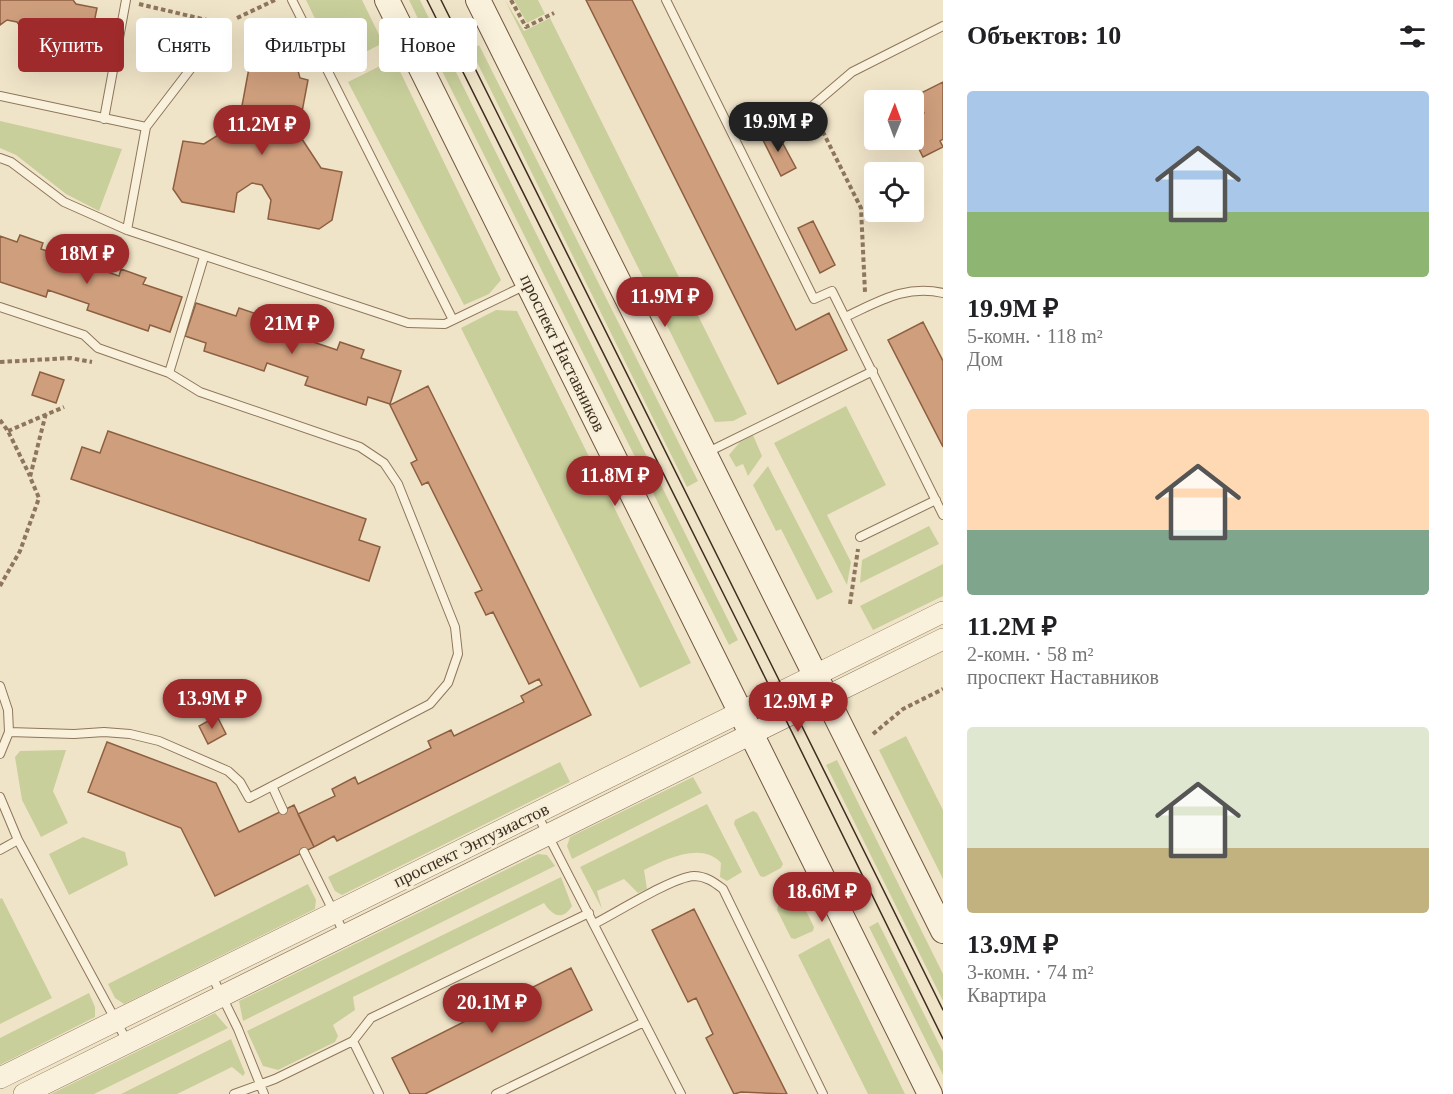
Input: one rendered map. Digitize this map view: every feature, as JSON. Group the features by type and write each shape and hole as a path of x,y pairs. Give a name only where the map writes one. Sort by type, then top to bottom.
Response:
{"main road":[{"name":"проспект Наставников","path":"387,0 930,1094"},
{"path":"478,0 943,931"}],"street":[{"name":"проспект Энтузиастов","path":"0,1078 943,612"},
{"name":"проспект Энтузиастов","path":"24,1094 943,639"}],"lane":[{"path":"291,0 453,320"},
{"path":"666,0 814,299 832,291 943,515"},
{"path":"104,119 126,1"},
{"path":"811,107 852,72 943,26"},
{"path":"127,230 146,128 189,72"},
{"path":"0,96 146,128"},
{"path":"0,158 11,162 64,202 127,230 408,323 445,324 528,284"},
{"path":"169,373 204,257"},
{"path":"845,317 899,292 929,290 943,293"},
{"path":"0,307 84,335 98,348 169,373 200,392 360,447 384,463 398,484 455,627 458,654 448,683 430,704 249,798 240,782 228,771 213,762 159,741 130,734 9,732"},
{"path":"705,454 873,371"},
{"path":"860,537 936,500"},
{"path":"0,686 8,710 9,732 0,754"},
{"path":"272,786 283,810"},
{"path":"0,797 18,840 128,1043"},
{"path":"537,813 681,1094"},
{"path":"0,850 18,840"},
{"path":"304,852 345,935"},
{"path":"594,924 677,881 694,876 709,879 723,889 823,1094"},
{"path":"234,1094 352,1041 371,1018 589,914"},
{"path":"210,973 264,1094"},
{"path":"496,1094 644,1022"},
{"path":"352,1041 380,1094"}],"path":[{"path":"232,21 275,0"},
{"path":"511,0 526,27 554,13"},
{"path":"126,1 199,18"},
{"path":"738,142 811,107 861,208 865,308"},
{"path":"0,362 70,358 92,362"},
{"path":"8,431 64,407"},
{"path":"30,477 46,414"},
{"path":"0,420 8,431 39,498 20,551 0,586"},
{"path":"850,604 860,537"},
{"path":"873,734 903,710 943,689"}],"green space":[{"path":"306,0 362,0 379,35 379,45 367,51 367,18 315,18"},
{"path":"409,0 420,0 429,18 418,18"},
{"path":"505,0 524,31 550,18 747,414 733,421 715,422"},
{"path":"514,0 538,0 545,14 527,23"},
{"path":"479,45 698,481 687,487 477,62 477,46"},
{"path":"379,66 379,72 400,72 501,280 489,294 464,305 348,82"},
{"path":"442,72 456,72 738,640 729,645"},
{"path":"0,121 122,149 99,211 66,194 16,155 0,148"},
{"path":"496,310 517,311 691,663 640,688 461,328"},
{"path":"846,406 886,485 827,515 851,562 847,585 774,443"},
{"path":"753,435 762,456 748,476 743,464 736,467 729,455 740,442"},
{"path":"768,466 833,592 817,600 781,529 776,531 753,485"},
{"path":"929,526 939,544 860,583 862,560"},
{"path":"943,564 943,596 873,630 860,606"},
{"path":"906,736 943,810 943,879 879,750"},
{"path":"66,750 53,791 68,823 41,837 22,800 15,757 20,751"},
{"path":"837,760 943,974 943,1001 826,765"},
{"path":"560,762 570,782 342,895 335,891 328,877"},
{"path":"693,777 702,793 572,859 567,846 570,837"},
{"path":"707,804 742,872 727,881 720,877 721,863 713,857 703,853 683,855 644,870 647,889 638,893 624,879 597,891 602,909 580,867"},
{"path":"753,811 757,813 783,864 781,868 764,877 760,876 734,824 735,820"},
{"path":"83,837 125,852 128,865 69,895 49,854"},
{"path":"538,854 547,855 555,866 243,1021 239,1001"},
{"path":"561,877 572,906 565,914 557,915 550,911 544,903 353,997 355,1010 333,1025 338,1036 335,1042 278,1070 263,1066 247,1031"},
{"path":"308,884 316,900 315,909 124,1004 115,998 108,984"},
{"path":"2,898 52,998 0,1024 0,899"},
{"path":"796,898 800,899 814,927 813,931 795,939 791,938 777,910 778,906"},
{"path":"878,922 943,1052 943,1075 869,927"},
{"path":"829,938 905,1094 868,1094 798,955"},
{"path":"89,993 95,1007 95,1017 0,1065 0,1038"},
{"path":"215,1013 228,1028 94,1094 51,1094"},
{"path":"231,1039 245,1073 243,1076 232,1067 177,1094 121,1094"}],"building":[{"path":"0,0 73,0 76,4 97,8 95,18 18,18 18,23 7,20 0,25"},
{"path":"586,0 632,0 796,330 829,313 847,350 778,384"},
{"path":"248,72 298,72 300,78 308,80 298,133 321,168 342,172 332,220 319,229 268,219 271,200 262,185 252,183 237,193 234,212 182,202 173,189 183,141 204,144 239,122"},
{"path":"943,82 943,139 940,141 943,147 923,157 920,150 924,150 924,92"},
{"path":"775,129 796,168 781,176 761,136"},
{"path":"813,221 835,265 820,273 798,228"},
{"path":"20,235 43,243 41,249 119,276 121,269 146,278 143,284 182,297 170,332 150,325 148,331 87,310 89,304 48,290 46,297 0,282 0,236 17,242"},
{"path":"196,303 236,316 239,308 263,316 260,324 337,350 340,342 364,350 361,358 401,371 390,404 368,397 366,405 305,385 308,377 267,363 264,371 204,351 206,343 185,336"},
{"path":"923,322 943,361 943,447 888,340"},
{"path":"40,372 64,380 56,403 32,395"},
{"path":"428,386 591,715 337,841 334,836 314,847 298,814 335,796 332,789 355,777 358,784 431,748 428,741 451,730 454,736 524,702 521,696 542,685 539,679 529,684 493,612 486,615 475,593 482,590 428,482 422,485 411,463 417,460 390,405"},
{"path":"108,431 366,519 359,540 380,547 369,581 71,479 82,447 100,453"},
{"path":"217,716 226,734 208,744 199,726"},
{"path":"107,742 216,783 239,832 294,805 314,847 215,896 181,828 88,792"},
{"path":"694,909 787,1094 741,1092 734,1094 706,1038 713,1034 696,998 688,1002 652,930"},
{"path":"571,968 592,1010 425,1094 410,1094 392,1058"}],"tram line":[{"path":"427,0 943,1039"},
{"path":"441,0 943,1010"}]}
